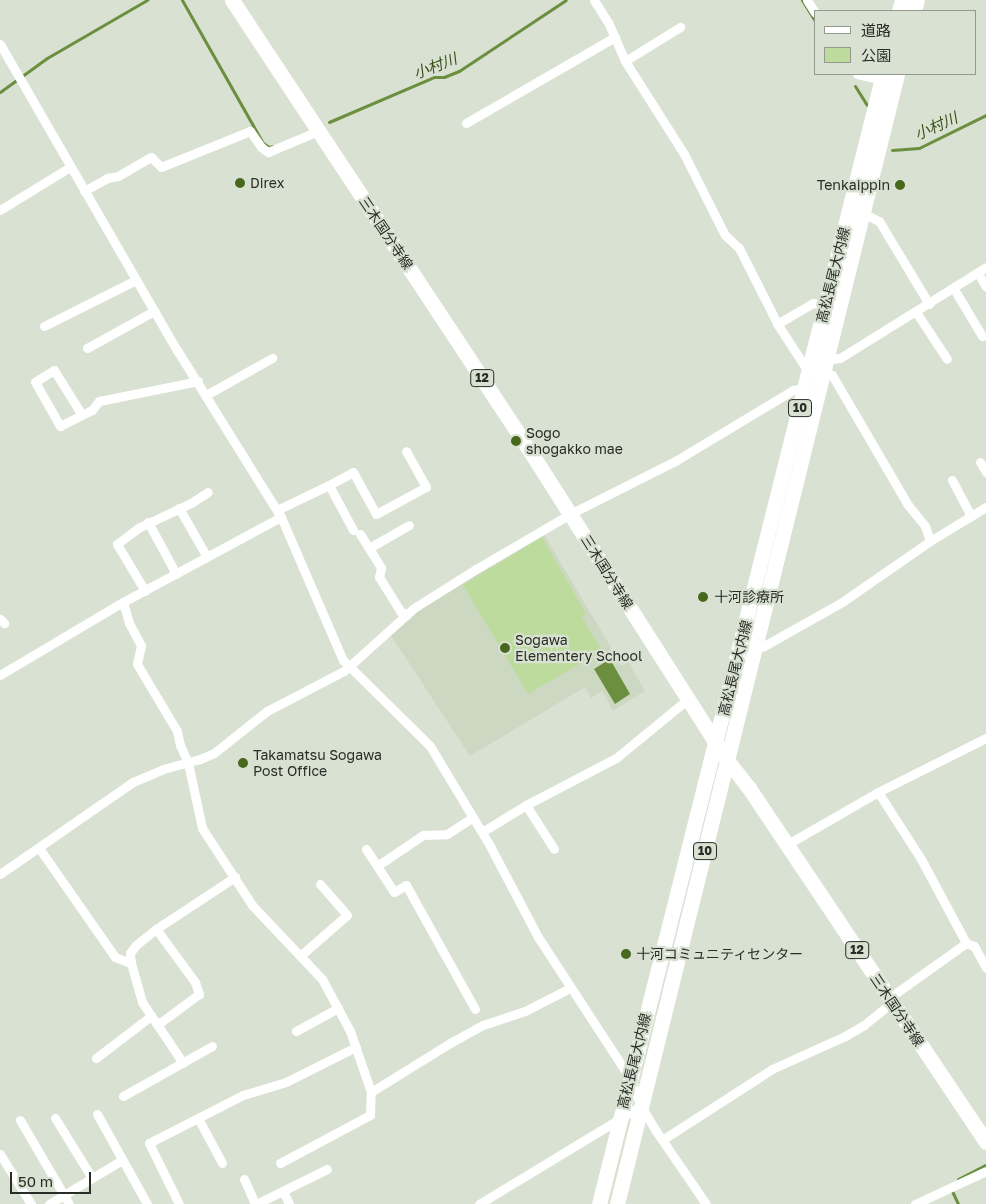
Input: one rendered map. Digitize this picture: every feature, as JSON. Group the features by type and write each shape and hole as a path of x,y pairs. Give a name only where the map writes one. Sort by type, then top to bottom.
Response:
{"main road":[{"name":"三木国分寺線","path":"232,0 570,514 727,760 749,788 986,1142"},
{"name":"高松長尾大内線","path":"599,1204 716,743 818,364 863,213 898,75"},
{"name":"高松長尾大内線","path":"818,364 825,305 883,77"},
{"name":"高松長尾大内線","path":"617,1204 755,648 812,388"}],"street":[{"path":"594,0 615,37 625,61 684,154 725,235 739,248 777,324 804,364 818,364 840,358 982,270 986,287"},
{"path":"807,0 814,10"},
{"path":"625,61 680,27"},
{"path":"466,123 615,37"},
{"path":"0,44 154,311 279,514 343,660 430,746 482,832 538,936 630,1078 641,1106 662,1140 706,1204"},
{"path":"0,63 8,58"},
{"path":"866,75 883,77"},
{"path":"84,191 107,178 118,176 151,157 160,167 250,131 261,148 268,152 318,131"},
{"path":"0,210 70,168"},
{"path":"863,213 879,221 929,304"},
{"path":"44,326 136,280"},
{"path":"954,289 982,336"},
{"path":"777,324 813,303 825,305"},
{"path":"87,348 154,311"},
{"path":"916,312 946,359"},
{"path":"206,395 272,358"},
{"path":"818,364 832,375 841,389 908,505 925,526 930,541"},
{"path":"82,415 54,370 35,382 60,426 82,415 92,410 99,401 198,381"},
{"path":"0,874 133,782 163,769 188,763 214,753 267,711 349,666 406,615 476,569 570,514 677,460 793,390 812,388"},
{"path":"0,675 123,602 207,557 353,472 376,514 426,486 406,451"},
{"path":"980,462 986,472"},
{"path":"952,480 971,516"},
{"path":"329,485 357,532 382,568 379,576 400,611 406,615"},
{"path":"145,590 117,544 148,522 180,508 208,492"},
{"path":"755,648 764,646 842,602 930,541 986,507"},
{"path":"180,508 207,557"},
{"path":"148,522 176,574"},
{"path":"369,548 409,525"},
{"path":"123,602 129,623 141,646 137,664 177,732 180,745 188,763 202,828 252,905 322,979 350,1030 371,1092 370,1115 280,1163"},
{"path":"482,832 526,805 616,758 688,699"},
{"path":"786,845 878,792 986,738"},
{"path":"878,792 921,859 966,943 974,946 986,968"},
{"path":"526,805 554,849"},
{"path":"378,866 423,835 447,834 473,817"},
{"path":"39,848 115,957 131,963"},
{"path":"366,849 394,892 406,885 475,1009"},
{"path":"183,1063 142,1002 130,953 136,945 156,929 235,877"},
{"path":"300,956 347,915 320,884"},
{"path":"156,929 196,982 199,994 157,1024"},
{"path":"662,1140 772,1069 845,1036 966,943"},
{"path":"371,1092 483,1025 525,1011 570,988"},
{"path":"296,1031 338,1008"},
{"path":"96,1058 151,1016"},
{"path":"123,1096 212,1046"},
{"path":"179,1204 149,1143 243,1095 286,1082 356,1047"},
{"path":"479,1204 641,1106"},
{"path":"97,1114 147,1204"},
{"path":"55,1118 92,1178"},
{"path":"198,1118 222,1163"},
{"path":"20,1120 69,1204"},
{"path":"0,1154 31,1204"},
{"path":"49,1204 122,1160"},
{"path":"244,1179 256,1204 327,1169"},
{"path":"915,1204 986,1171"},
{"path":"283,1191 289,1204"}],"shaded area":[{"name":"Sogawa Elementery School","path":"543,533 622,666 628,662 645,691 613,711 602,691 591,698 585,687 470,756 390,634 426,604"},
{"path":"610,659 630,694 615,704 594,669"}],"green space":[{"path":"542,537 586,614 582,617 602,651 528,694 463,585"}],"waterway":[{"name":"小村川","path":"0,92 47,58 147,0"},
{"name":"小村川","path":"182,0 263,143 269,147 272,146"},
{"name":"小村川","path":"329,122 434,77 444,77 459,71 566,0"},
{"name":"小村川","path":"802,0 814,19"},
{"name":"小村川","path":"855,86 867,105"},
{"name":"小村川","path":"892,150 919,148 986,115"},
{"path":"958,1179 986,1165"},
{"path":"952,1191 958,1204"}],"place":[{"name":"Direx","path":"240,183"},
{"name":"Tenkaippin","path":"900,185"},
{"name":"Sogo shogakko mae","path":"516,441"},
{"name":"十河診療所","path":"703,597"},
{"name":"Sogawa Elementery School","path":"505,648"},
{"name":"Takamatsu Sogawa Post Office","path":"243,763"},
{"name":"十河コミュニティセンター","path":"626,954"}]}
